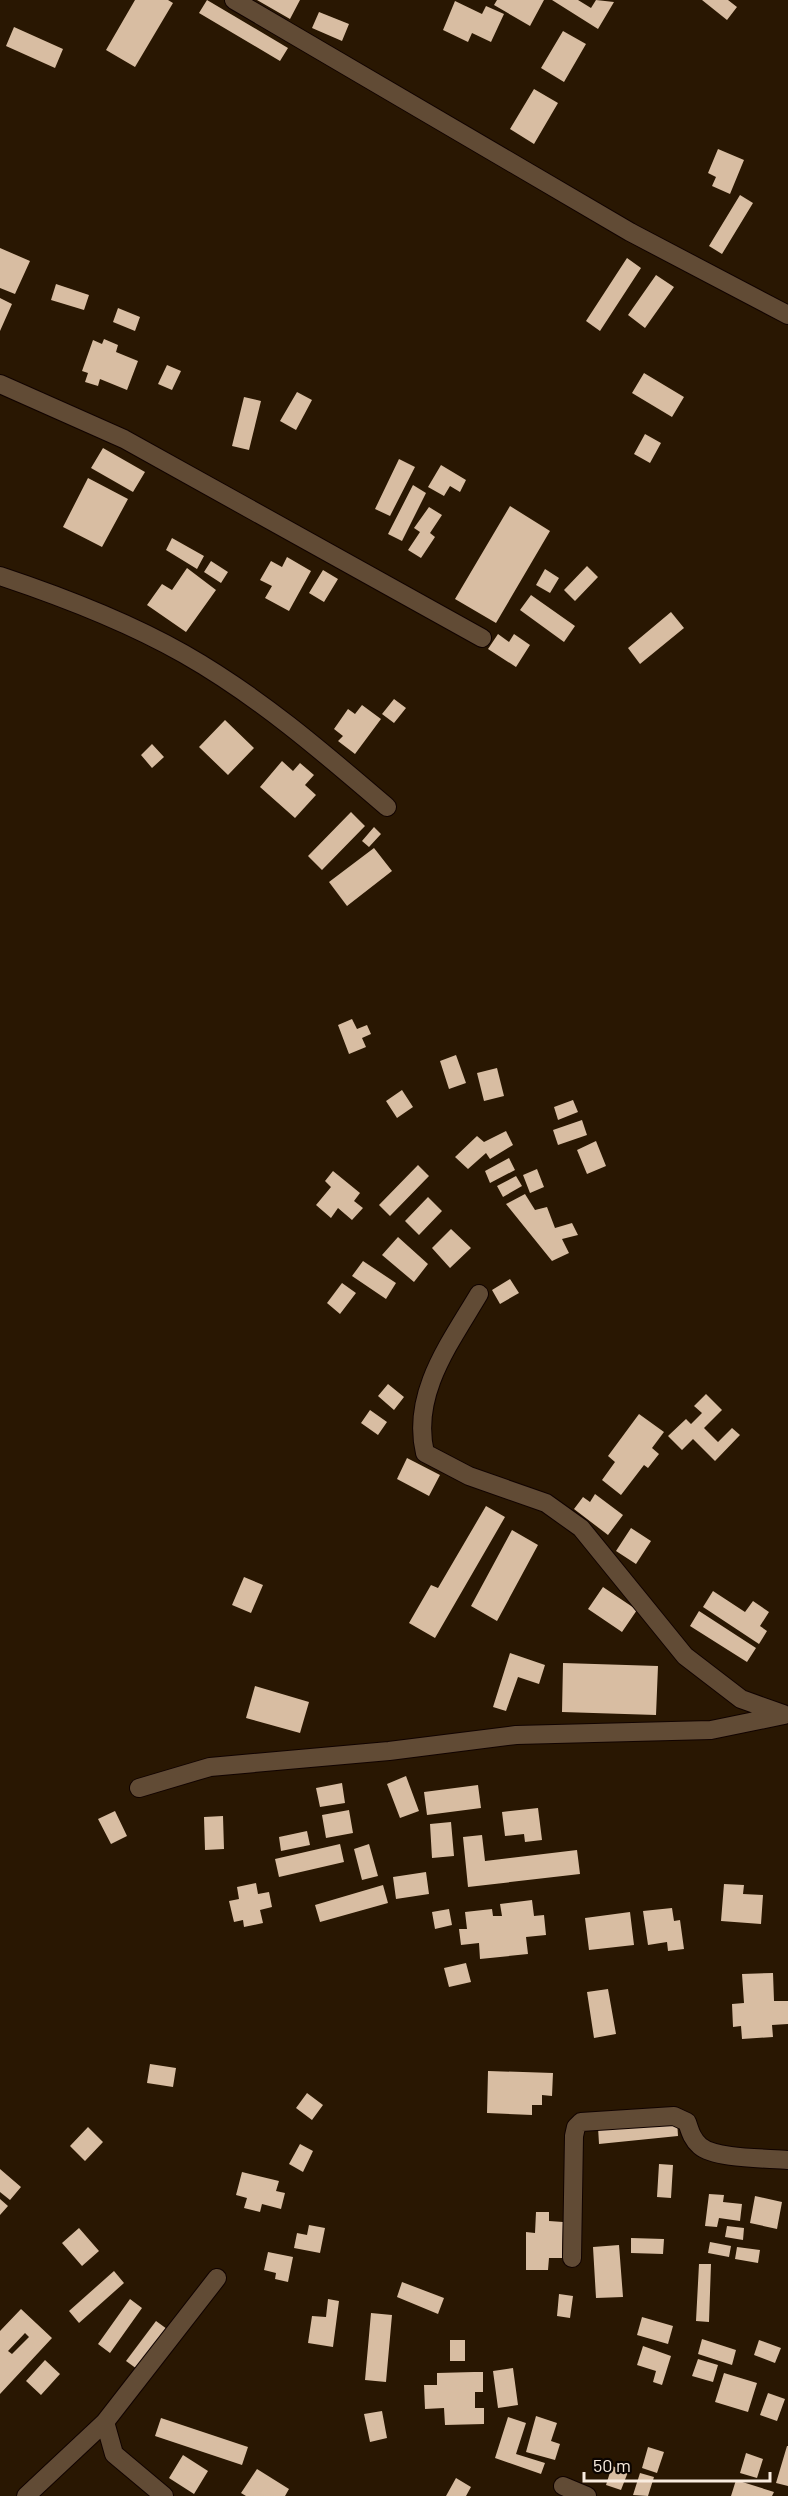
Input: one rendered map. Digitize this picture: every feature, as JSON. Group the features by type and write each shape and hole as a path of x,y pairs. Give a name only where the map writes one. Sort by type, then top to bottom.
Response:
{"street":[{"path":"234,0 630,232 788,315"},
{"path":"0,384 124,439 482,638"},
{"path":"0,576 76,602 184,654 295,729 387,807"},
{"path":"479,1294 446,1348 423,1401 421,1436 425,1453 469,1476 546,1503 581,1528 685,1656 741,1699 786,1715"},
{"path":"139,1788 210,1767 388,1751 516,1735 711,1730 786,1715"},
{"path":"572,2258 574,2136 576,2127 581,2122 674,2116 687,2122 692,2138 702,2148 721,2153 788,2160"},
{"path":"26,2496 105,2422 217,2278"},
{"path":"105,2422 114,2454 164,2496"},
{"path":"563,2486 587,2496"}],"building":[{"path":"135,0 168,0 173,3 135,67 106,50"},
{"path":"207,0 288,48 280,61 199,13"},
{"path":"257,0 300,0 290,19"},
{"path":"497,0 544,0 530,26 494,5"},
{"path":"552,0 578,0 591,8 596,0 614,2 598,29"},
{"path":"702,0 728,0 737,7 727,20"},
{"path":"455,1 482,14 486,6 504,14 491,42 472,33 468,42 443,30"},
{"path":"319,12 349,24 342,41 312,28"},
{"path":"14,27 63,49 55,68 6,46"},
{"path":"563,31 586,44 564,82 541,68"},
{"path":"534,89 558,103 534,144 510,129"},
{"path":"718,149 744,160 730,194 712,186 716,177 708,173"},
{"path":"740,195 753,203 722,254 709,246"},
{"path":"0,248 30,261 15,294 0,288"},
{"path":"627,258 641,268 600,331 586,321"},
{"path":"656,275 674,287 645,328 628,315"},
{"path":"56,284 89,295 84,310 51,300"},
{"path":"0,298 12,304 0,331"},
{"path":"118,308 140,317 135,331 113,322"},
{"path":"104,339 118,345 116,352 138,361 127,390 100,379 98,386 85,382 88,373 82,371 93,340 102,344"},
{"path":"167,365 181,371 172,390 158,384"},
{"path":"644,373 684,397 672,417 632,393"},
{"path":"297,392 312,400 296,430 280,421"},
{"path":"244,397 261,401 249,450 232,446"},
{"path":"645,434 661,443 650,463 634,454"},
{"path":"103,448 145,472 133,492 91,468"},
{"path":"399,459 415,467 390,516 375,509"},
{"path":"441,465 466,480 460,492 450,486 444,496 428,487"},
{"path":"88,478 128,499 102,547 63,527"},
{"path":"413,485 426,493 402,541 388,534"},
{"path":"510,506 550,531 496,623 455,599"},
{"path":"429,507 442,515 430,533 435,537 421,558 408,550 420,532 414,528"},
{"path":"172,538 204,556 197,569 166,550"},
{"path":"287,557 311,571 289,611 265,598 272,586 260,580 271,561 282,567"},
{"path":"211,561 228,572 221,583 204,572"},
{"path":"587,566 598,577 575,601 564,590"},
{"path":"187,568 216,590 186,632 147,605 162,584 172,590"},
{"path":"545,569 559,578 550,593 536,585"},
{"path":"323,570 338,579 324,602 309,593"},
{"path":"531,595 575,626 564,642 520,610"},
{"path":"671,612 684,628 640,664 628,648"},
{"path":"498,634 509,642 514,634 530,645 516,667 488,649"},
{"path":"394,699 406,708 394,723 382,714"},
{"path":"362,705 381,719 355,754 338,741 343,736 334,729 348,709 355,714"},
{"path":"225,720 254,748 228,775 199,747"},
{"path":"152,744 164,757 152,768 141,755"},
{"path":"282,761 293,771 300,763 314,775 305,785 316,795 295,818 260,787"},
{"path":"351,812 365,826 322,870 308,856"},
{"path":"374,827 381,834 369,847 362,841"},
{"path":"374,848 392,871 347,906 329,882"},
{"path":"352,1019 357,1029 367,1025 371,1034 362,1038 366,1047 349,1054 338,1025"},
{"path":"456,1055 466,1083 449,1089 440,1061"},
{"path":"497,1068 504,1096 484,1101 477,1073"},
{"path":"402,1090 413,1107 397,1118 386,1101"},
{"path":"573,1100 578,1112 558,1120 554,1107"},
{"path":"582,1120 587,1135 558,1145 553,1130"},
{"path":"506,1131 513,1145 490,1159 486,1153 468,1169 455,1157 477,1136 484,1142"},
{"path":"596,1141 606,1166 587,1174 577,1150"},
{"path":"509,1158 515,1170 490,1183 485,1171"},
{"path":"418,1165 429,1176 390,1216 379,1205"},
{"path":"537,1169 544,1187 530,1193 523,1175"},
{"path":"333,1171 360,1193 354,1201 363,1208 352,1220 338,1208 331,1218 316,1205 331,1187 325,1181"},
{"path":"516,1176 522,1186 503,1197 497,1186"},
{"path":"525,1194 535,1210 547,1207 555,1228 572,1223 578,1235 562,1239 569,1253 552,1261 506,1204"},
{"path":"428,1197 442,1211 419,1235 405,1221"},
{"path":"451,1229 471,1248 450,1268 432,1248"},
{"path":"398,1237 428,1264 414,1282 382,1255"},
{"path":"363,1261 396,1283 386,1299 352,1276"},
{"path":"510,1279 519,1293 500,1304 492,1290"},
{"path":"342,1283 356,1293 340,1314 327,1303"},
{"path":"388,1384 404,1397 394,1410 378,1396"},
{"path":"706,1394 722,1410 704,1428 718,1442 732,1428 740,1435 715,1461 693,1439 682,1450 668,1436 686,1419 691,1424 702,1413 694,1406"},
{"path":"370,1410 387,1422 378,1435 361,1423"},
{"path":"639,1414 664,1432 652,1448 659,1454 648,1468 644,1465 621,1495 602,1480 615,1462 608,1456"},
{"path":"407,1458 440,1475 429,1496 397,1479"},
{"path":"595,1494 623,1515 608,1535 574,1509 583,1497 590,1502"},
{"path":"486,1506 505,1517 435,1638 409,1623 431,1585 438,1588"},
{"path":"631,1528 651,1541 636,1564 616,1551"},
{"path":"512,1530 538,1545 497,1621 471,1606"},
{"path":"244,1577 263,1585 251,1613 232,1605"},
{"path":"603,1587 637,1610 622,1632 588,1609"},
{"path":"713,1591 745,1612 753,1601 769,1612 760,1626 767,1631 759,1644 703,1607"},
{"path":"699,1611 756,1648 747,1662 690,1626"},
{"path":"510,1653 545,1665 539,1684 518,1677 506,1711 493,1707"},
{"path":"563,1663 658,1666 656,1715 562,1712"},
{"path":"255,1686 309,1702 300,1733 246,1718"},
{"path":"406,1776 419,1811 400,1818 387,1784"},
{"path":"342,1783 345,1803 320,1807 316,1788"},
{"path":"478,1785 481,1808 427,1815 424,1792"},
{"path":"538,1808 542,1840 525,1842 524,1834 505,1836 502,1812"},
{"path":"349,1810 353,1833 326,1838 322,1815"},
{"path":"115,1811 127,1836 111,1844 98,1819"},
{"path":"223,1816 224,1849 205,1850 204,1817"},
{"path":"451,1822 454,1856 432,1858 430,1824"},
{"path":"307,1831 310,1845 281,1851 279,1837"},
{"path":"482,1835 485,1861 577,1850 580,1874 468,1887 463,1837"},
{"path":"340,1844 344,1862 279,1877 275,1859"},
{"path":"369,1844 378,1876 362,1880 354,1849"},
{"path":"426,1872 429,1894 396,1899 393,1877"},
{"path":"256,1883 258,1894 269,1892 272,1907 260,1910 263,1923 244,1927 243,1920 234,1922 229,1901 239,1899 237,1887"},
{"path":"724,1884 744,1885 743,1894 763,1895 761,1924 721,1921"},
{"path":"383,1885 388,1903 320,1922 315,1905"},
{"path":"532,1900 534,1916 544,1915 546,1935 526,1937 528,1954 480,1959 479,1943 461,1945 459,1929 467,1929 465,1912 492,1909 493,1916 502,1916 500,1904"},
{"path":"672,1908 674,1921 680,1920 684,1949 668,1951 667,1942 648,1945 643,1911"},
{"path":"449,1909 452,1925 435,1929 432,1912"},
{"path":"630,1912 634,1945 589,1950 585,1918"},
{"path":"466,1963 471,1982 449,1987 444,1968"},
{"path":"773,1973 774,2001 788,2001 788,2024 772,2025 773,2037 742,2039 741,2026 733,2027 732,2004 744,2003 742,1974"},
{"path":"608,1989 616,2034 594,2038 587,1992"},
{"path":"150,2064 176,2068 173,2087 147,2083"},
{"path":"488,2071 553,2073 552,2096 542,2095 542,2105 532,2105 532,2115 487,2113"},
{"path":"307,2093 323,2105 312,2120 296,2108"},
{"path":"677,2120 678,2136 599,2144 598,2127"},
{"path":"88,2127 103,2142 85,2161 70,2146"},
{"path":"300,2144 313,2151 303,2172 289,2164"},
{"path":"659,2164 673,2165 671,2198 657,2197"},
{"path":"0,2169 21,2187 10,2200 0,2192"},
{"path":"242,2172 279,2181 276,2191 285,2193 281,2209 262,2204 260,2212 244,2208 247,2198 236,2195"},
{"path":"709,2194 724,2195 723,2202 742,2204 740,2221 719,2218 717,2227 705,2226"},
{"path":"755,2196 782,2202 777,2229 750,2223"},
{"path":"0,2199 8,2206 0,2215"},
{"path":"536,2212 549,2212 549,2221 563,2222 562,2258 549,2258 548,2270 526,2270 526,2232 535,2233"},
{"path":"309,2225 325,2228 320,2253 294,2248 297,2233 307,2235"},
{"path":"727,2226 744,2228 743,2240 725,2237"},
{"path":"79,2228 99,2251 82,2266 62,2243"},
{"path":"631,2238 664,2239 663,2254 631,2253"},
{"path":"710,2242 731,2246 729,2257 708,2253"},
{"path":"619,2245 623,2297 596,2298 593,2247"},
{"path":"737,2247 760,2250 758,2263 735,2259"},
{"path":"268,2252 293,2257 288,2282 275,2279 276,2273 264,2270"},
{"path":"699,2264 711,2264 709,2322 696,2321"},
{"path":"114,2271 124,2283 79,2323 69,2311"},
{"path":"402,2282 444,2298 438,2314 397,2297"},
{"path":"559,2294 573,2296 570,2318 557,2316"},
{"path":"130,2299 142,2308 110,2353 98,2344"},
{"path":"328,2299 339,2301 333,2347 308,2343 312,2316 326,2317"},
{"path":"21,2309 52,2338 0,2394 0,2331","holes":["25,2333 29,2337 12,2354 8,2351"]},
{"path":"371,2313 392,2315 386,2382 365,2380"},
{"path":"642,2317 673,2326 668,2344 637,2335"},
{"path":"156,2321 167,2329 137,2369 126,2361"},
{"path":"702,2339 736,2350 732,2365 698,2354"},
{"path":"450,2340 465,2340 465,2361 450,2361"},
{"path":"759,2340 781,2348 775,2363 754,2355"},
{"path":"643,2346 671,2356 662,2385 653,2382 656,2371 637,2365"},
{"path":"698,2359 718,2365 713,2382 692,2376"},
{"path":"45,2360 60,2374 41,2395 26,2381"},
{"path":"513,2368 518,2405 498,2408 493,2371"},
{"path":"483,2372 483,2392 475,2392 475,2408 484,2408 484,2424 445,2425 444,2408 425,2409 424,2385 437,2385 437,2373"},
{"path":"724,2373 757,2383 748,2412 715,2402"},
{"path":"768,2393 785,2399 777,2421 760,2415"},
{"path":"382,2411 387,2438 370,2442 364,2414"},
{"path":"536,2416 557,2423 551,2441 560,2444 555,2460 526,2452"},
{"path":"508,2417 526,2423 516,2454 545,2463 541,2474 495,2458"},
{"path":"161,2418 248,2447 242,2465 155,2436"},
{"path":"788,2446 788,2486 776,2483"},
{"path":"648,2447 664,2452 657,2473 642,2468"},
{"path":"746,2453 763,2459 757,2478 740,2473"},
{"path":"183,2455 208,2471 194,2494 169,2478"},
{"path":"612,2466 628,2472 621,2490 606,2485"},
{"path":"257,2469 289,2489 285,2496 246,2496 241,2493"},
{"path":"640,2473 654,2477 648,2496 633,2495"},
{"path":"456,2478 471,2487 466,2496 446,2496"},
{"path":"736,2480 774,2492 772,2496 731,2496"}]}
